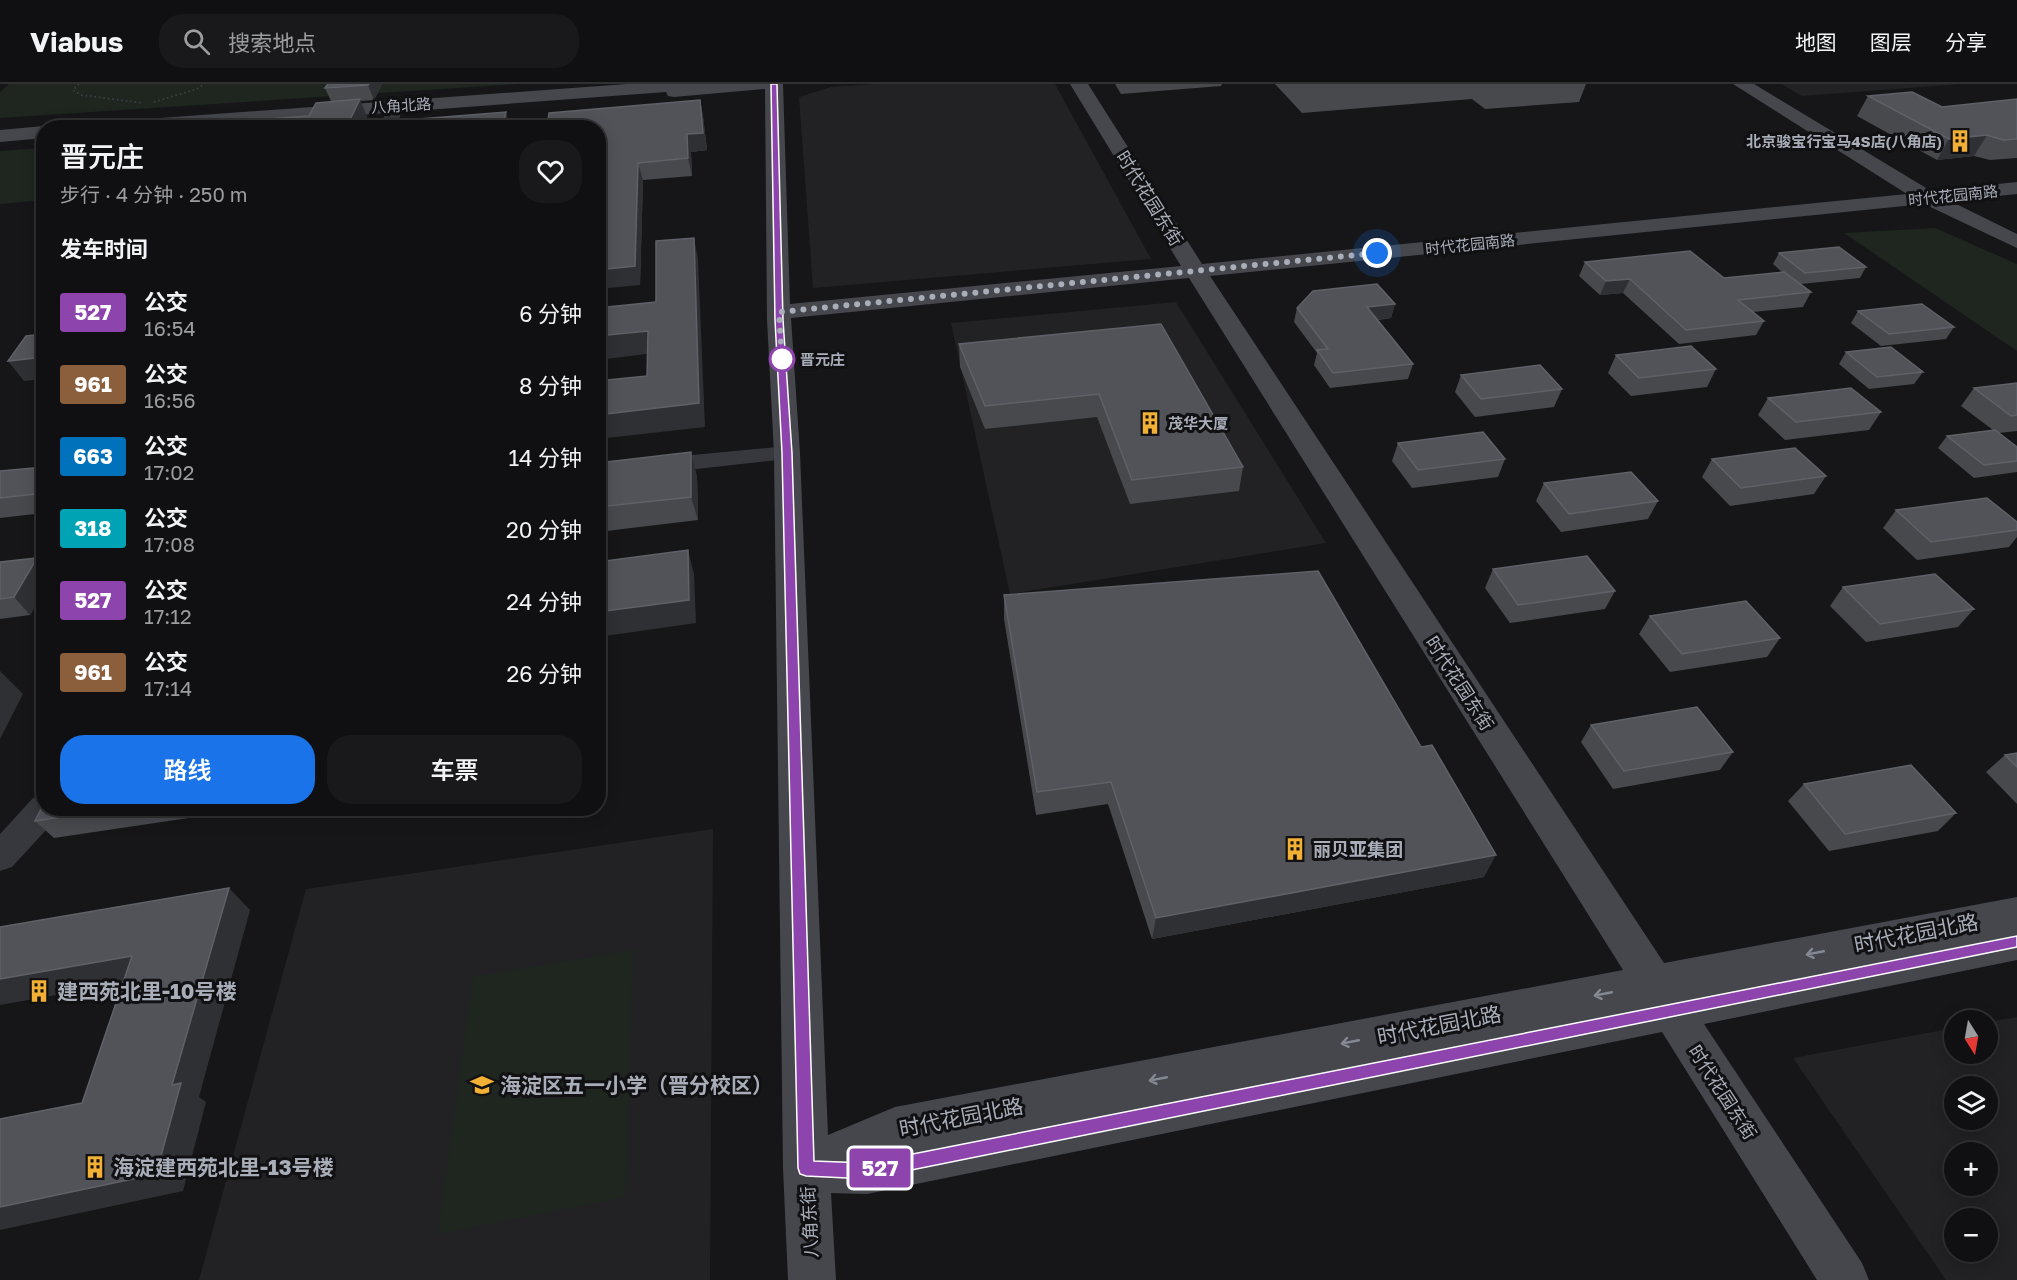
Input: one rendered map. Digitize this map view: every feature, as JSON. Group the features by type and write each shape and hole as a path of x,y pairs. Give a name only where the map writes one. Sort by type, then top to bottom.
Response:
{"street":[{"name":"八角北路","path":"213,120 697,84"},
{"name":"八角北路","path":"391,120 767,84"},
{"name":"八角东街","path":"774,84 779,316 787,453 806,1168 812,1280"},
{"name":"时代花园东街","path":"1079,84 1182,250 1201,275 1845,1280"},
{"path":"1742,84 1940,200 2017,242"},
{"path":"1756,84 1940,200 2017,233"},
{"path":"0,136 36,133"},
{"path":"0,143 36,140"},
{"name":"时代花园南路","path":"779,316 1788,218 1940,200 2017,188"},
{"name":"时代花园南路","path":"1940,200 2017,196"},
{"path":"606,471 787,453"},
{"path":"0,857 38,816"},
{"name":"时代花园北路","path":"806,1168 867,1171 1663,998 2017,914"},
{"name":"时代花园北路","path":"1663,998 2017,942"}],"path":[{"path":"79,84 74,90 81,95 146,104 197,89 204,84"}],"shaded area":[{"path":"9,84 518,84 0,118 0,92"},
{"path":"875,84 1055,84 1151,259 813,288 799,97 831,87"},
{"path":"1781,84 1961,84 1802,96"},
{"path":"36,148 36,201 0,204 0,151"},
{"path":"1935,228 2017,264 2017,351 1844,233"},
{"path":"1176,302 1326,543 1010,594 951,323"},
{"name":"海淀区五一小学（晋分校区）","path":"713,829 710,1280 199,1280 306,889"},
{"path":"633,950 625,1197 438,1234 473,977"},
{"path":"2017,1017 2017,1280 1946,1280 1793,1058 1944,1030 1944,1064 1998,1064 1998,1020"}],"building":[{"path":"328,84 369,84 325,88"},
{"path":"1912,92 1942,107 2017,99 2017,139 2003,140 1987,135 1949,139 1868,96"},
{"path":"360,99 350,120 254,120 309,116 316,103"},
{"path":"700,100 703,133 687,134 688,158 638,163 635,266 606,269 606,120 548,120 549,113"},
{"path":"506,112 504,120 406,120"},
{"path":"694,238 699,403 606,414 606,380 647,376 648,331 606,335 606,307 656,302 656,241"},
{"path":"1839,247 1866,267 1805,273 1779,253"},
{"path":"1690,251 1724,278 1784,272 1811,292 1738,300 1764,321 1686,330 1630,279 1606,281 1585,262"},
{"path":"1377,284 1395,304 1367,307 1413,364 1333,373 1317,350 1328,349 1297,308 1313,291"},
{"path":"1922,304 1954,327 1889,334 1858,311"},
{"name":"茂华大厦","path":"1161,324 1243,467 1132,480 1099,394 985,406 959,344"},
{"path":"36,335 36,358 8,361 26,336"},
{"path":"1691,346 1716,369 1639,378 1616,355"},
{"path":"1891,347 1923,372 1877,377 1846,352"},
{"path":"1540,365 1562,389 1481,399 1461,375"},
{"path":"2017,383 2017,415 2011,416 1974,388"},
{"path":"1851,388 1881,412 1796,422 1768,398"},
{"path":"1995,430 2017,447 2017,461 1984,465 1947,436"},
{"path":"1483,432 1505,459 1418,470 1398,443"},
{"path":"1795,448 1826,476 1741,488 1712,459"},
{"path":"691,452 691,497 606,506 606,462"},
{"path":"36,468 36,494 0,498 0,471"},
{"path":"1631,472 1658,501 1569,514 1544,483"},
{"path":"1987,498 2017,522 2017,530 1931,542 1896,510"},
{"path":"688,550 689,600 606,611 606,561"},
{"path":"1587,556 1615,591 1518,605 1493,569"},
{"path":"36,558 14,597 0,599 0,562"},
{"path":"1318,571 1421,747 1432,745 1496,855 1156,918 1111,782 1037,792 1004,595"},
{"path":"1935,574 1974,609 1880,624 1843,587"},
{"path":"1746,601 1780,638 1682,654 1650,616"},
{"path":"1697,707 1733,752 1624,771 1591,725"},
{"path":"2017,753 2017,767 2005,755"},
{"path":"1911,765 1956,813 1845,834 1804,784"},
{"path":"38,816 68,816 35,821"},
{"path":"229,888 172,1085 181,1083 156,1174 0,1207 0,1119 82,1103 132,956 0,979 0,927"}],"bus line":[{"name":"527","path":"774,84 779,320 787,453 806,1168 867,1171 2017,942"}],"place":[{"name":"北京骏宝行宝马4S店(八角店)","path":"1960,141"},
{"name":"晋元庄","path":"782,359"},
{"name":"茂华大厦","path":"1150,423"},
{"name":"丽贝亚集团","path":"1295,849"},
{"name":"建西苑北里-10号楼","path":"39,991"},
{"name":"海淀区五一小学（晋分校区）","path":"482,1085"},
{"name":"海淀建西苑北里-13号楼","path":"95,1167"}],"route":[{"path":"782,359 782,361 779,312 1377,253"}]}
